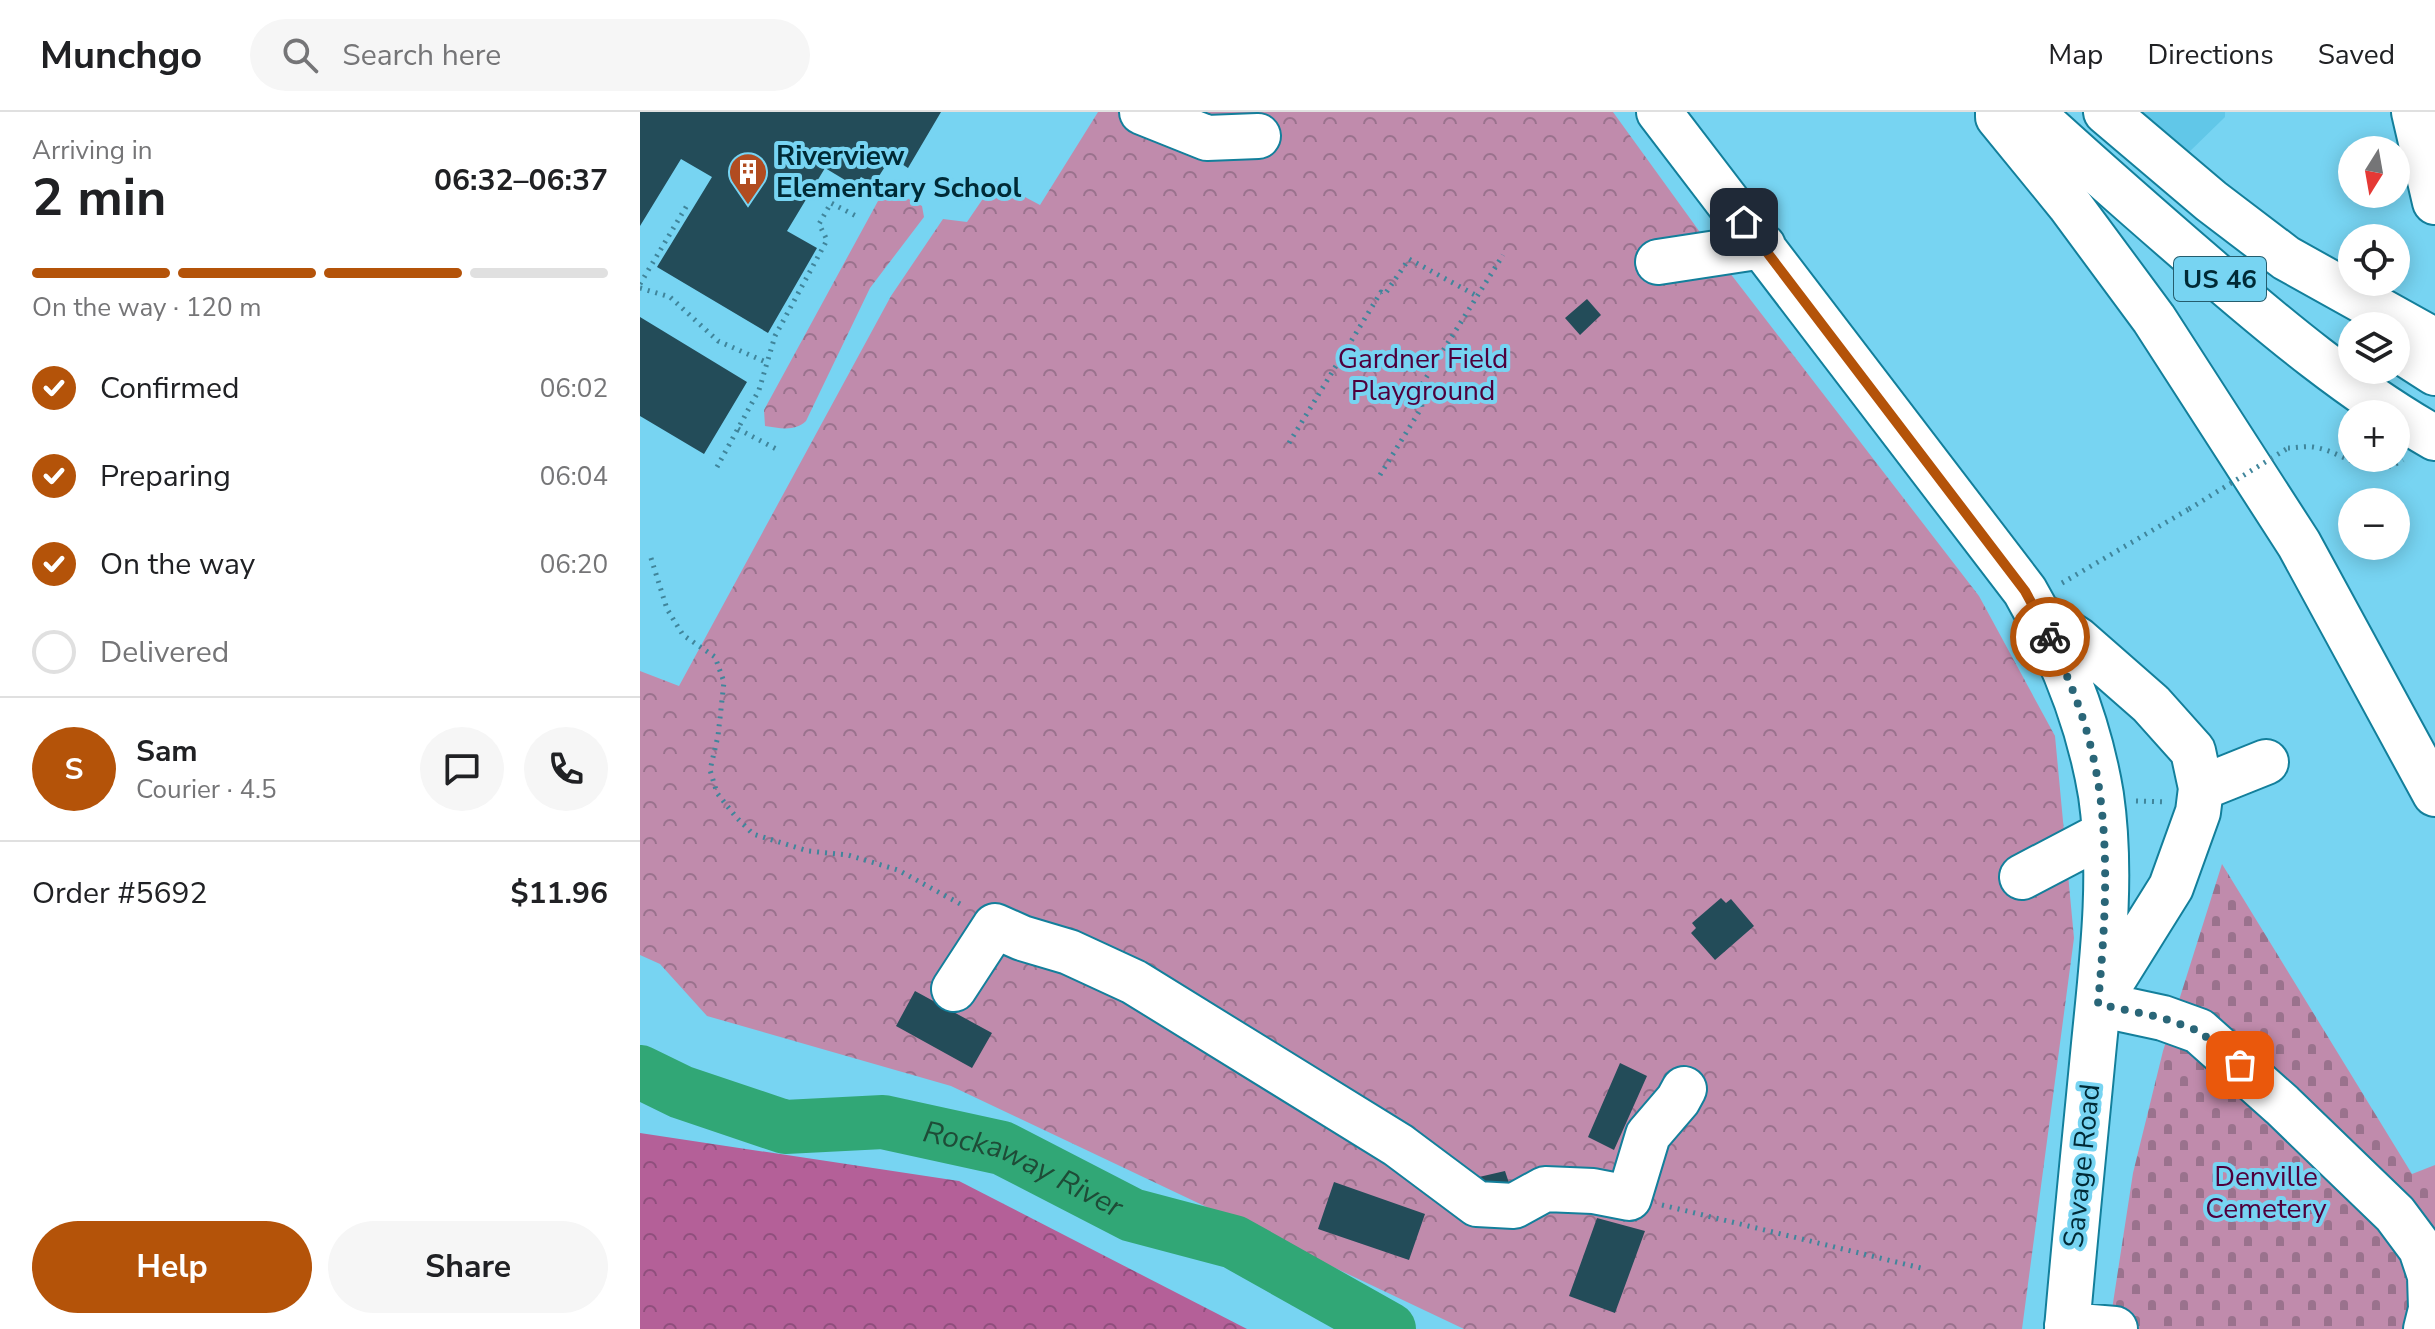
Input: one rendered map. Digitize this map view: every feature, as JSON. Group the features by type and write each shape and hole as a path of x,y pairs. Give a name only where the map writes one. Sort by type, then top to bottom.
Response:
{"main road":[{"path":"1142,112 1207,138 1258,136"},
{"path":"1998,112 1998,117 2069,204 2154,319 2299,544 2435,794"},
{"name":"US 46","path":"2031,112 2106,181 2266,318 2334,370 2420,448"},
{"name":"US 46","path":"2106,112 2211,201 2352,312"},
{"path":"2414,112 2435,202"},
{"name":"Savage Road","path":"1664,116 2025,591 2046,602 2078,640 2151,704 2193,751 2201,788 2198,812 2171,887 2098,1004"},
{"path":"1658,262 1763,246"},
{"path":"2286,258 2435,341"},
{"path":"2410,357 2435,373"},
{"name":"Savage Road","path":"2046,602 2090,742 2101,796 2104,834 2103,954 2067,1327"},
{"path":"2201,788 2266,762"},
{"path":"2022,877 2104,834"},
{"path":"954,989 995,926 1069,952 1134,982 1398,1145 1477,1204 1514,1206 1545,1189 1593,1191 1629,1198 1648,1135 1684,1089"},
{"path":"2098,1004 2163,1018 2199,1031 2272,1095 2395,1214 2421,1249 2430,1276 2431,1309 2426,1329"},
{"path":"2067,1327 2115,1329"}],"path":[{"path":"689,202 640,286 670,297 718,341 768,363"},
{"path":"717,467 759,390 775,336 827,240 819,224 831,203 856,216"},
{"path":"1380,475 1422,407 1419,389 1503,255"},
{"path":"1289,443 1381,292 1385,294 1409,259 1477,296"},
{"path":"1377,387 1388,394 1419,389"},
{"path":"738,429 780,451"},
{"path":"2046,602 2288,448 2314,447 2372,469 2390,468 2420,448"},
{"path":"651,558 667,609 683,635 715,657 724,682 718,736 710,770 717,793 736,817 753,834 808,851 848,855 898,870 995,926"},
{"path":"1629,1198 1925,1269"}],"shaded area":[{"path":"2138,112 2225,112 2225,117 2185,156"}],"green space":[{"name":"Gardner Field Playground","path":"1098,112 1613,112 1723,264 1979,596 2055,736 2074,938 2022,1329 1464,1329 951,1086 707,1016 660,964 640,955 640,671 679,686 891,296 943,219 967,222 995,181 1040,205"},
{"path":"899,194 922,206 924,217 870,288 806,421 792,428 765,426 764,410 878,201"},
{"name":"Denville Cemetery","path":"2222,864 2412,1174 2435,1165 2435,1329 2109,1329 2133,1173 2163,1051"},
{"path":"640,1133 959,1181 1247,1329 640,1329"}],"building":[{"name":"Riverview Elementary School","path":"640,112 941,112 908,168 891,157 874,184 861,177 855,186 825,168 787,231 817,248 768,333 657,267 712,177 681,159 640,226"},
{"path":"1587,299 1601,315 1580,335 1565,318"},
{"path":"640,317 747,382 704,454 640,416"},
{"path":"1721,898 1726,903 1731,899 1754,926 1715,960 1691,933 1696,928 1692,923"},
{"path":"915,991 992,1033 972,1068 896,1026"},
{"path":"1620,1063 1647,1076 1614,1150 1588,1137"},
{"path":"1505,1171 1512,1192 1485,1199 1479,1177"},
{"path":"1334,1182 1425,1214 1409,1260 1318,1229"},
{"path":"1597,1218 1645,1231 1615,1313 1569,1296"}],"waterway":[{"name":"Rockaway River","path":"640,1072 681,1092 785,1127 883,1122 1002,1148 1132,1215 1234,1242 1389,1329"}],"way so far":[{"path":"2050,637 2074,690 2090,742 2101,796 2105,850 2103,954 2098,1004 2163,1018 2199,1031 2240,1065"}],"place":[{"name":"Riverview Elementary School","path":"748,206"}],"route":[{"path":"1744,222 2025,591 2050,637"}]}
